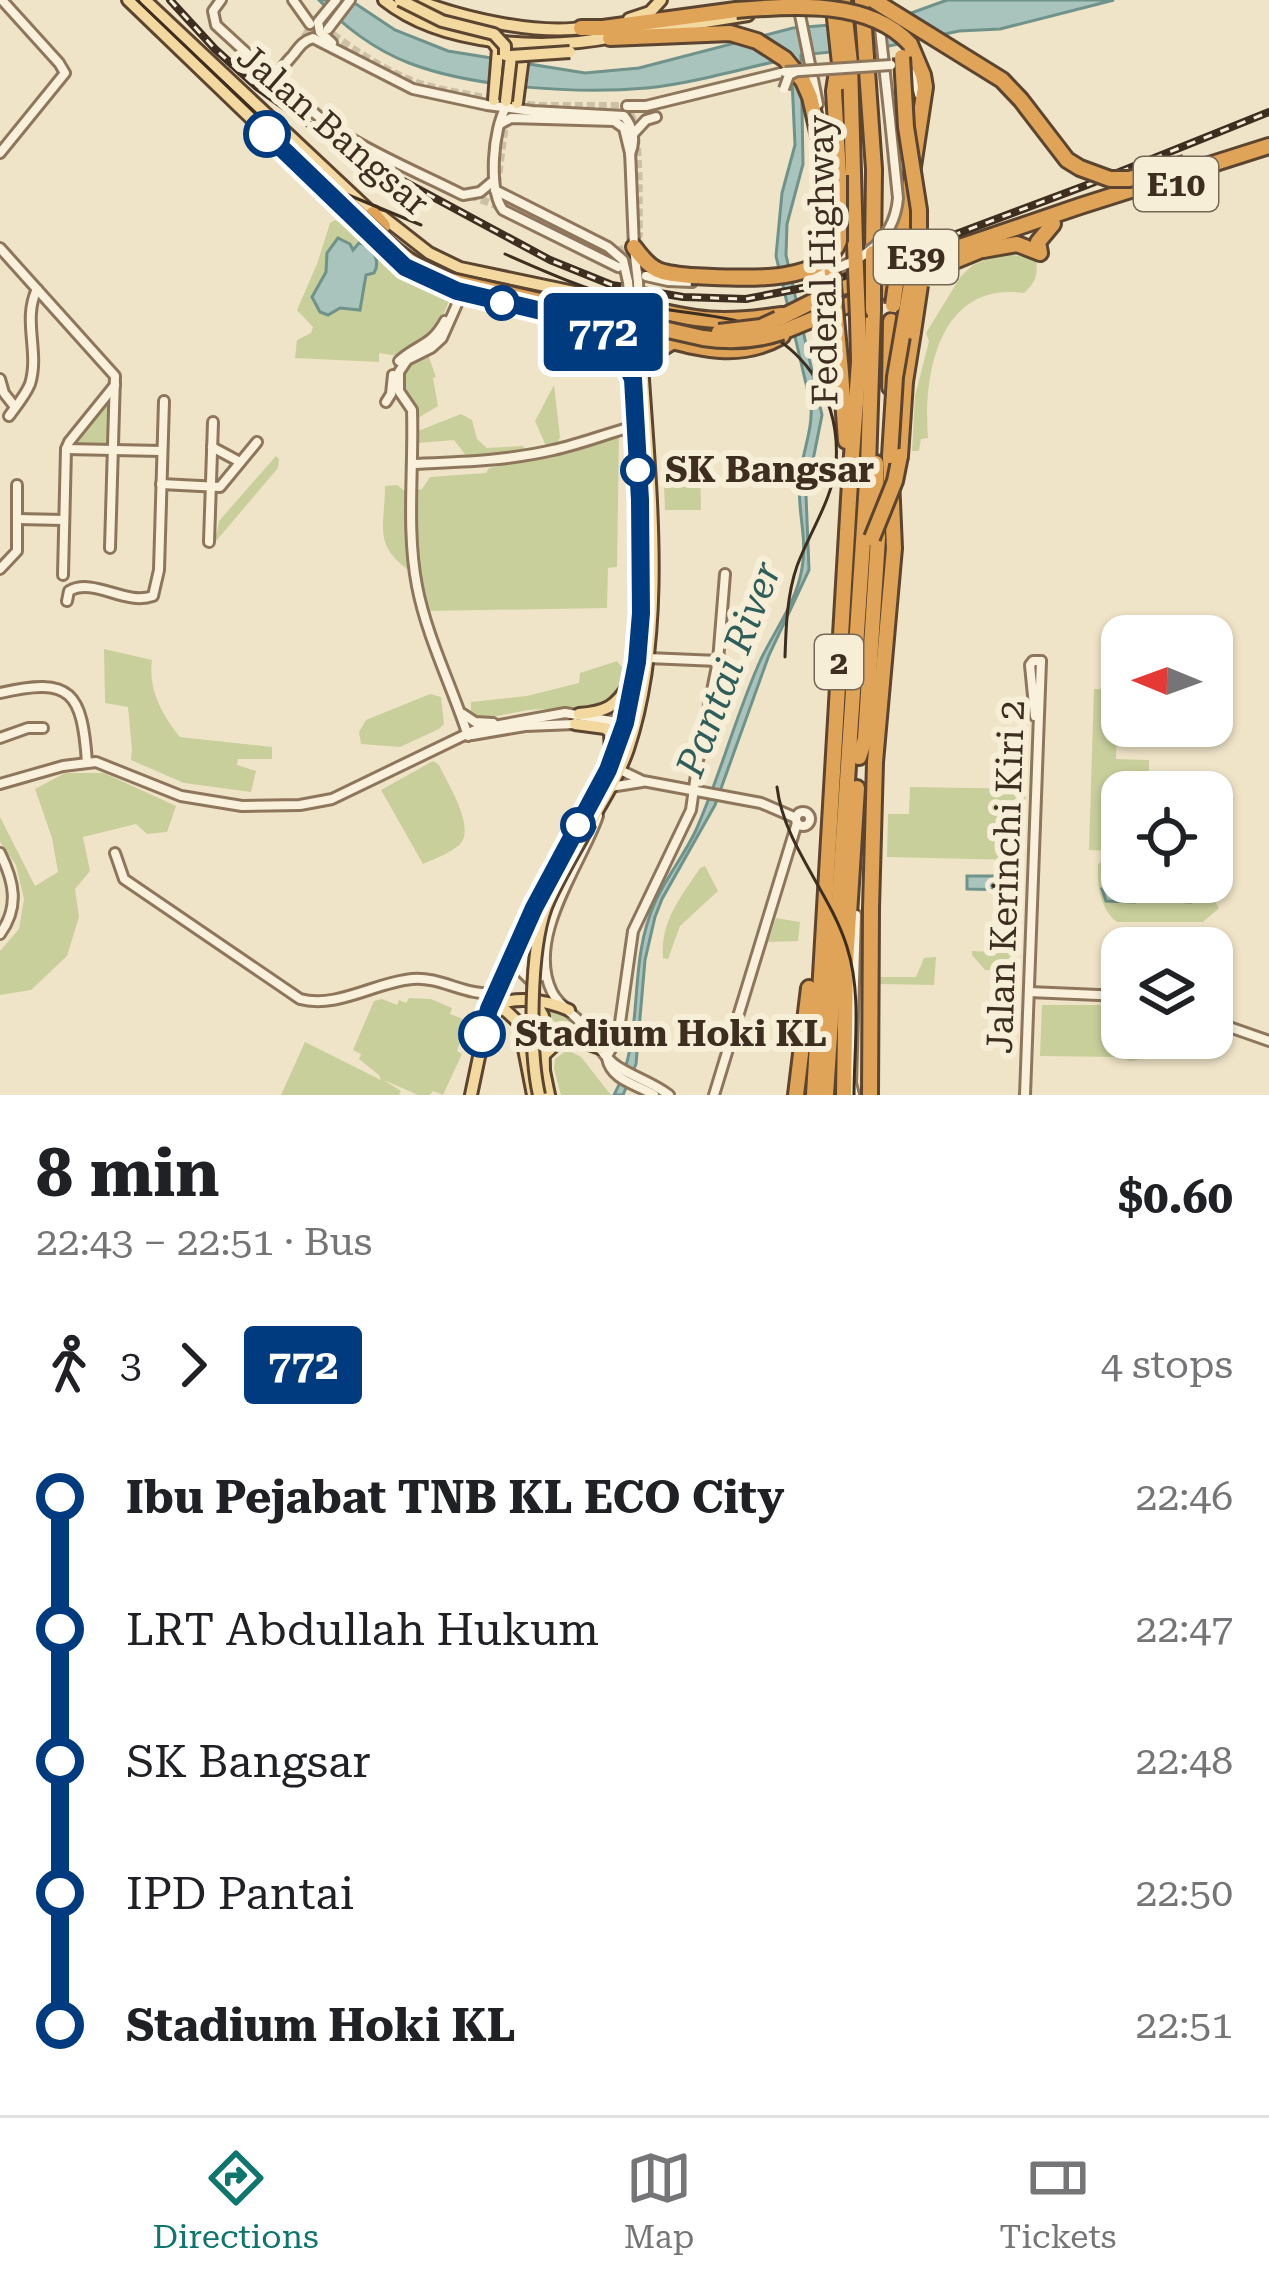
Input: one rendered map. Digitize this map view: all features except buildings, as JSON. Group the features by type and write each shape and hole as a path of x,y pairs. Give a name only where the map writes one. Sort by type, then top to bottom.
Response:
{"highway":[{"path":"876,1 1002,80 1067,160 1110,179 1129,179 1269,146"},
{"name":"Federal Highway","path":"811,1095 850,482 873,253 876,1"},
{"name":"E39","path":"876,1 912,59 914,116 928,213 895,456"},
{"name":"E39","path":"876,1 902,57 906,127 919,210 920,237 895,377 895,456"},
{"name":"Federal Highway","path":"830,1095 868,467 868,317 855,245 838,3"},
{"path":"607,33 736,10 846,4 899,29 910,44 925,87 878,407"},
{"path":"581,28 650,36 730,34 757,41 785,59 813,95 840,231 836,251 826,261 787,274 692,279 652,268 634,247"},
{"path":"844,59 834,92 831,264 850,482"},
{"name":"E10","path":"311,176 418,269 443,279 713,340 762,338 842,287 1269,146"},
{"name":"E10","path":"378,220 407,251 446,273 706,331 738,331 846,304 1269,146"},
{"path":"978,251 1018,244 1040,254 1038,242 1053,224"},
{"path":"634,305 709,322 795,319"},
{"path":"844,1095 846,962 872,538 895,481 889,369 892,313"},
{"path":"673,341 661,334 658,324 663,316 675,315"},
{"path":"859,757 865,739 878,538 878,407 868,317"},
{"path":"636,332 722,351 759,347 780,337 795,319"},
{"path":"638,374 658,350 673,341"},
{"path":"858,1095 876,749 894,548 895,456"},
{"path":"847,793 862,691"},
{"path":"796,1095 829,841"},
{"path":"870,1095 871,908"}],"main road":[{"name":"Jalan Bangsar","path":"128,0 405,267 459,292 636,332"},
{"name":"Jalan Bangsar","path":"145,0 378,220 383,217 429,254 460,268 634,305"},
{"path":"384,0 443,30 544,43 593,41 607,33 764,13 783,0"},
{"path":"400,0 430,16 501,40 506,55 501,106"},
{"path":"416,0 489,21 581,28 640,17 661,0"},
{"path":"501,106 511,56 570,52 650,36"},
{"path":"483,38 494,42 498,56 501,106"},
{"path":"501,106 522,51 544,43"},
{"path":"598,324 614,323 619,315 609,300"},
{"path":"536,1095 534,961 539,929 610,787 646,658 651,571 634,305"},
{"path":"598,324 638,374 635,426 641,613 630,724"},
{"path":"577,719 612,707 635,675"},
{"path":"470,1095 496,993 534,908 614,770 610,732 577,719"},
{"path":"487,1014 510,1000 569,1010"},
{"path":"531,1001 543,1016 549,1095"},
{"path":"487,1014 505,1010 520,1023 536,1095"},
{"path":"544,1057 552,1044 572,1038 603,1052"}],"street":[{"path":"0,153 65,73 2,0"},
{"path":"221,0 213,11 216,26 265,70 278,72"},
{"path":"293,0 322,25"},
{"path":"338,48 320,32 342,0"},
{"path":"797,0 813,95"},
{"path":"493,186 464,195 328,126 281,81 283,68 309,37 413,89 532,111 616,113 626,118 633,136 630,154"},
{"path":"638,280 777,282 840,266 878,244 890,232 897,211 897,172 874,57"},
{"path":"627,106 646,106 784,72 891,65 908,68 917,82 919,124"},
{"path":"784,89 789,75 797,70"},
{"path":"501,106 512,118 614,121 624,128 630,154"},
{"path":"501,106 493,186 498,205 618,267"},
{"path":"605,117 626,124 638,280 634,305"},
{"path":"633,136 646,120 656,117"},
{"path":"493,186 616,254 638,280"},
{"path":"535,222 570,229"},
{"path":"616,254 634,247"},
{"path":"0,248 115,380 110,548"},
{"path":"9,416 31,381 34,361 29,317 37,289"},
{"path":"386,402 394,372 408,355 442,338 459,292"},
{"path":"408,355 397,381 412,410 416,585 435,652 469,735"},
{"path":"0,379 15,407"},
{"path":"63,575 66,449 115,380"},
{"path":"67,601 69,591 80,586 140,600 153,596 159,570 164,400"},
{"path":"208,542 213,422"},
{"path":"412,464 500,460 568,447 635,426"},
{"path":"161,484 220,487 257,442"},
{"path":"212,447 240,462"},
{"path":"66,449 162,451"},
{"path":"0,568 17,550 17,485"},
{"path":"16,518 64,520"},
{"path":"603,1052 618,1037 633,931 686,823 697,790 718,661 725,574"},
{"path":"646,658 718,661"},
{"name":"Jalan Kerinchi Kiri 2","path":"1025,1095 1037,735 1030,669 1031,662 1041,662"},
{"path":"0,692 34,685 57,688 76,700 87,762"},
{"path":"459,711 475,722 512,722"},
{"path":"0,784 87,762 105,764 181,796 229,805 290,806 332,799 477,730 550,715 630,724"},
{"path":"469,735 577,719"},
{"path":"0,738 43,728"},
{"path":"614,770 643,782 761,802 796,820 714,1095"},
{"path":"610,787 643,782"},
{"path":"534,908 521,966 529,979 542,976 559,897 603,801"},
{"path":"854,842 858,854 851,1083 858,1095"},
{"path":"0,853 14,891 9,921 0,934"},
{"path":"116,853 124,879 300,999 321,1001 413,978 473,994 496,993"},
{"path":"545,959 550,990 618,1072 669,1095"},
{"path":"1029,992 1101,995"},
{"path":"473,994 487,1014"},
{"path":"1233,1028 1269,1041"},
{"path":"636,1080 654,1095"}],"green space":[{"path":"335,220 401,277 451,297 427,340 398,356 379,353 379,362 295,358 297,340 313,327 297,310"},
{"path":"1001,253 1036,259 1034,282 1024,293 995,293 972,302 955,317 934,361 928,438 921,439 919,451 912,451 915,396 929,341 926,333 961,276"},
{"path":"428,355 436,377 438,406 418,418 417,406 400,389 400,382 407,367"},
{"path":"554,385 560,437 546,446 535,421"},
{"path":"111,396 110,444 74,444"},
{"path":"461,414 472,420 477,439 487,448 523,446 522,452 467,457 454,440 418,443 418,431"},
{"path":"619,436 617,567 608,568 607,608 426,611 416,490 430,477 486,473 489,468 557,455"},
{"path":"276,456 278,468 211,547 219,521"},
{"path":"700,459 701,510 665,510 663,460"},
{"path":"397,485 406,492 407,569 389,551 383,532 385,486"},
{"path":"104,649 152,660 158,701 180,737 272,747 272,759 238,759 237,765 256,771 251,792 184,783 131,760 128,707 105,703"},
{"path":"617,661 624,670 618,688 596,706 528,710 483,719 471,712 471,702 527,696 579,683 580,673"},
{"path":"1094,689 1101,689 1101,747 1116,747 1116,759 1149,760 1149,771 1101,771 1101,851 1089,850"},
{"path":"430,694 441,697 444,724 439,729 400,747 361,744 359,732 366,720"},
{"path":"433,761 454,795 465,830 458,846 423,864 381,790"},
{"path":"65,773 104,773 176,806 167,832 147,834 136,824 83,837 90,871 75,889 79,917 67,956 31,990 0,995 0,951 19,929 24,899 16,865 0,842 0,817 35,886 58,872 35,789"},
{"path":"910,787 1026,789 1022,860 887,857 888,814 909,814"},
{"path":"705,866 718,891 680,926 668,959 663,958 673,910"},
{"path":"1104,903 1216,903 1219,908 1203,922 1117,922"},
{"path":"776,918 800,922 798,941 768,942"},
{"path":"972,951 1016,953 1016,971 985,970"},
{"path":"936,957 934,985 879,984 879,977 916,977 924,958"},
{"path":"409,998 431,999 463,1019 457,1051 462,1054 443,1095 433,1091 418,1095 384,1080 401,1091 399,1095 281,1095 305,1042 381,1080 353,1050 374,1001 397,1005"},
{"path":"1042,1005 1101,1005 1101,1057 1040,1056"},
{"path":"544,1009 572,1020 592,1043 563,1033 548,1041"},
{"path":"567,1050 581,1057 611,1095 561,1095 555,1059"}],"water":[{"path":"319,0 350,0 395,30 448,51 585,73 639,68 793,28 892,20 947,0 1114,0 1000,29 801,55 803,164 787,224 786,255 822,415 806,495 809,570 769,655 715,805 655,917 645,960 636,1064 623,1095 614,1095 629,1052 649,918 696,830 752,680 791,604 802,568 799,488 811,405 776,256 782,193 795,145 791,58 647,88 559,89 495,83 396,58 360,36"},
{"path":"338,238 353,250 359,243 368,247 377,264 374,273 366,275 360,310 340,308 328,315 320,312 312,297 326,272 327,253"},
{"path":"967,876 1012,876 1012,890 967,889"}],"tunnel":[{"path":"297,47 310,29 321,26 407,79 495,100"},
{"path":"515,103 627,106 632,117 639,235 628,248 607,253 573,236"},
{"path":"497,185 505,124 511,116 538,115"},
{"path":"470,195 573,236"}],"tram line":[{"path":"137,0 346,194 421,225"},
{"path":"505,254 624,300 757,328 778,340 811,372 831,414 836,463 826,503 794,577 785,657"},
{"path":"777,787 788,829 839,927 852,965 854,1095"}],"railway":[{"path":"170,0 257,87 342,148 550,260 612,285 683,297 746,299 823,284 1269,112"}],"bus line":[{"name":"772","path":"267,134 405,267 457,291 592,323 618,347 633,379 641,613 625,723 608,770 534,908 482,1034"}],"place":[{"name":"SK Bangsar","path":"638,470"},
{"name":"Stadium Hoki KL","path":"482,1034"}],"water label":[{"name":"Pantai River","path":"729,669"}]}
